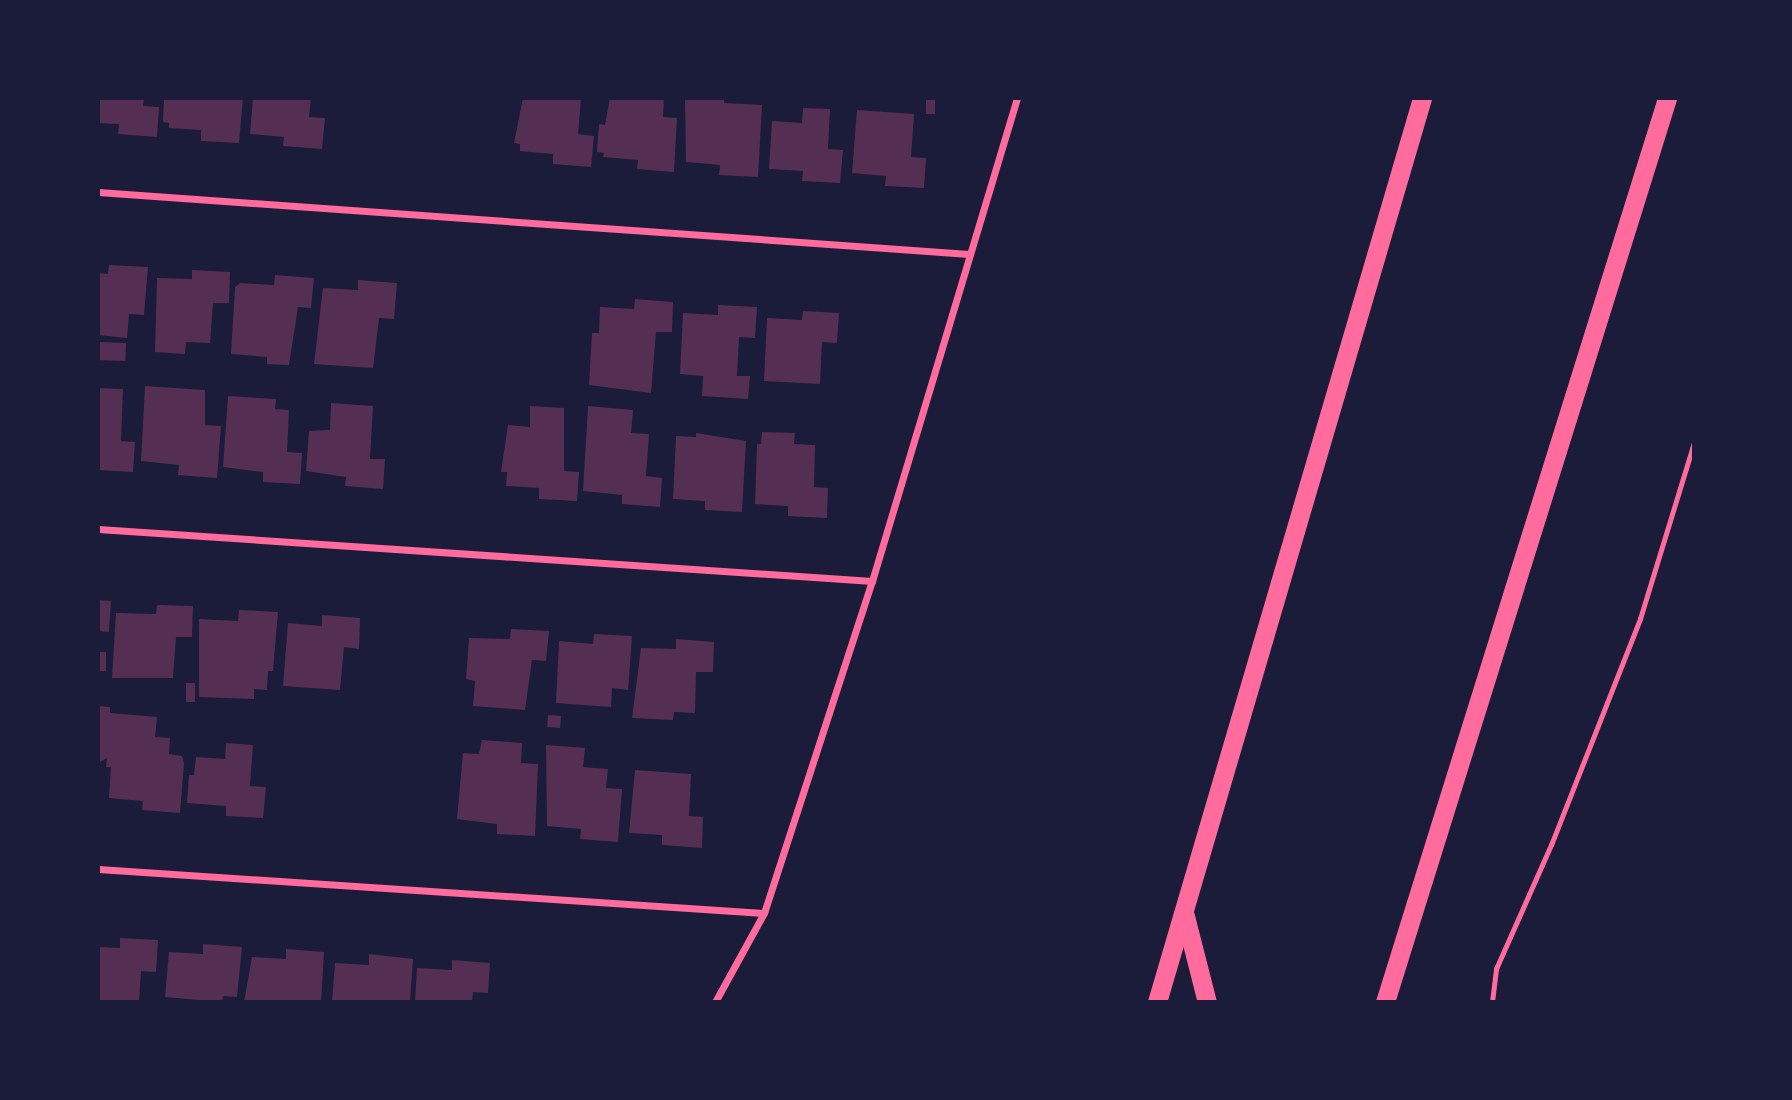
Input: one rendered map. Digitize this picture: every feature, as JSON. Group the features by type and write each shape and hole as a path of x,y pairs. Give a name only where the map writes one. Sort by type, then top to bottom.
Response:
{"highway":[{"path":"1157,1002 1185,915 1422,98"},
{"path":"1385,1002 1667,98"},
{"path":"1185,915 1207,1002"}],"street":[{"path":"715,1002 764,913 872,581 1017,98"},
{"path":"98,192 969,254"},
{"path":"98,529 872,581"},
{"path":"98,869 764,913"}],"path":[{"path":"1492,1002 1496,969 1551,845 1640,619 1694,442"}],"building":[{"path":"98,98 144,98 143,106 159,107 157,137 118,134 119,124 98,123"},
{"path":"164,98 243,98 239,143 201,141 201,130 169,128 169,123 163,122"},
{"path":"253,98 311,98 309,117 325,118 322,149 283,146 284,137 250,134"},
{"path":"523,98 581,98 578,134 594,136 591,167 553,164 553,154 520,151 520,144 514,143"},
{"path":"610,98 664,98 663,117 677,118 674,172 637,169 638,160 603,157 604,153 597,152 599,124 605,125"},
{"path":"685,98 724,98 724,103 762,105 758,177 719,175 720,165 686,162"},
{"path":"926,98 935,98 935,114 926,114"},
{"path":"803,108 830,109 828,149 843,150 840,183 802,181 803,171 769,169 772,121 802,123"},
{"path":"857,110 914,114 911,157 926,158 924,188 885,186 886,176 852,173"},
{"path":"109,265 148,267 144,315 129,314 127,338 98,335 98,273 108,274"},
{"path":"192,270 230,272 229,303 213,303 210,343 186,342 185,354 155,352 157,278 192,279"},
{"path":"275,275 314,278 311,308 298,307 289,365 267,364 267,357 231,354 235,287 240,283 274,285"},
{"path":"358,280 397,283 394,319 379,318 373,368 314,364 323,288 358,290"},
{"path":"635,299 673,302 672,332 656,332 651,393 589,385 592,333 599,333 600,307 634,309"},
{"path":"718,305 757,307 755,338 739,337 737,376 750,376 748,399 702,396 703,376 680,374 683,313 718,315"},
{"path":"803,311 839,313 837,343 822,342 820,384 764,381 767,318 802,320"},
{"path":"98,342 126,343 125,361 98,360"},
{"path":"145,386 205,390 205,425 221,426 217,478 178,475 179,465 141,461"},
{"path":"98,388 123,389 121,441 135,442 133,472 98,470"},
{"path":"228,396 276,399 275,409 289,410 287,452 302,453 300,484 263,482 263,472 223,467"},
{"path":"331,403 373,406 370,459 385,459 383,489 345,486 346,477 306,471 309,431 330,430"},
{"path":"530,406 564,408 564,471 579,472 577,501 539,499 539,488 506,486 507,472 501,472 508,425 530,427"},
{"path":"588,406 633,410 631,433 649,434 646,476 662,478 660,507 622,504 622,495 583,491"},
{"path":"762,432 795,433 794,444 815,445 814,487 828,488 827,518 788,516 788,506 755,504 757,444 761,444"},
{"path":"696,433 746,441 742,512 705,510 705,501 673,499 676,436 696,437"},
{"path":"98,600 111,601 109,632 98,631"},
{"path":"157,605 193,606 192,637 176,637 173,678 112,678 116,613 156,614"},
{"path":"239,610 278,612 273,671 268,671 267,690 254,689 254,699 199,697 199,619 238,621"},
{"path":"322,615 360,618 359,649 344,647 340,690 283,686 288,623 322,626"},
{"path":"511,629 549,631 546,661 532,660 525,710 473,706 475,681 466,679 469,638 510,639"},
{"path":"594,634 632,636 628,690 612,688 611,707 556,703 559,641 593,644"},
{"path":"676,639 714,642 713,672 696,672 695,713 674,712 673,720 632,718 641,648 676,649"},
{"path":"98,652 106,652 106,671 98,671"},
{"path":"186,683 195,683 195,702 186,702"},
{"path":"98,706 110,707 110,713 157,717 155,737 170,738 169,754 182,756 184,763 180,813 142,810 143,801 109,798 111,767 106,767 107,758 98,763"},
{"path":"548,715 561,716 560,728 547,727"},
{"path":"482,740 522,743 521,763 538,764 535,836 497,834 497,824 457,819 463,753 479,754"},
{"path":"226,743 253,745 250,786 266,787 263,818 226,816 226,806 187,803 189,775 194,775 196,757 225,759"},
{"path":"546,745 585,748 583,767 608,769 606,788 622,789 618,842 580,839 581,829 547,826"},
{"path":"635,770 691,774 689,816 703,817 702,848 662,845 662,835 629,833"},
{"path":"120,938 158,940 156,972 141,971 139,1002 98,1002 98,947 120,948"},
{"path":"203,944 242,947 237,997 223,996 222,1002 165,997 169,952 203,954"},
{"path":"286,949 324,952 321,1002 244,1002 252,957 286,959"},
{"path":"369,954 413,959 410,1002 332,1002 335,963 369,965"},
{"path":"452,960 490,963 488,993 473,992 472,1002 415,1002 417,968 452,970"}]}
